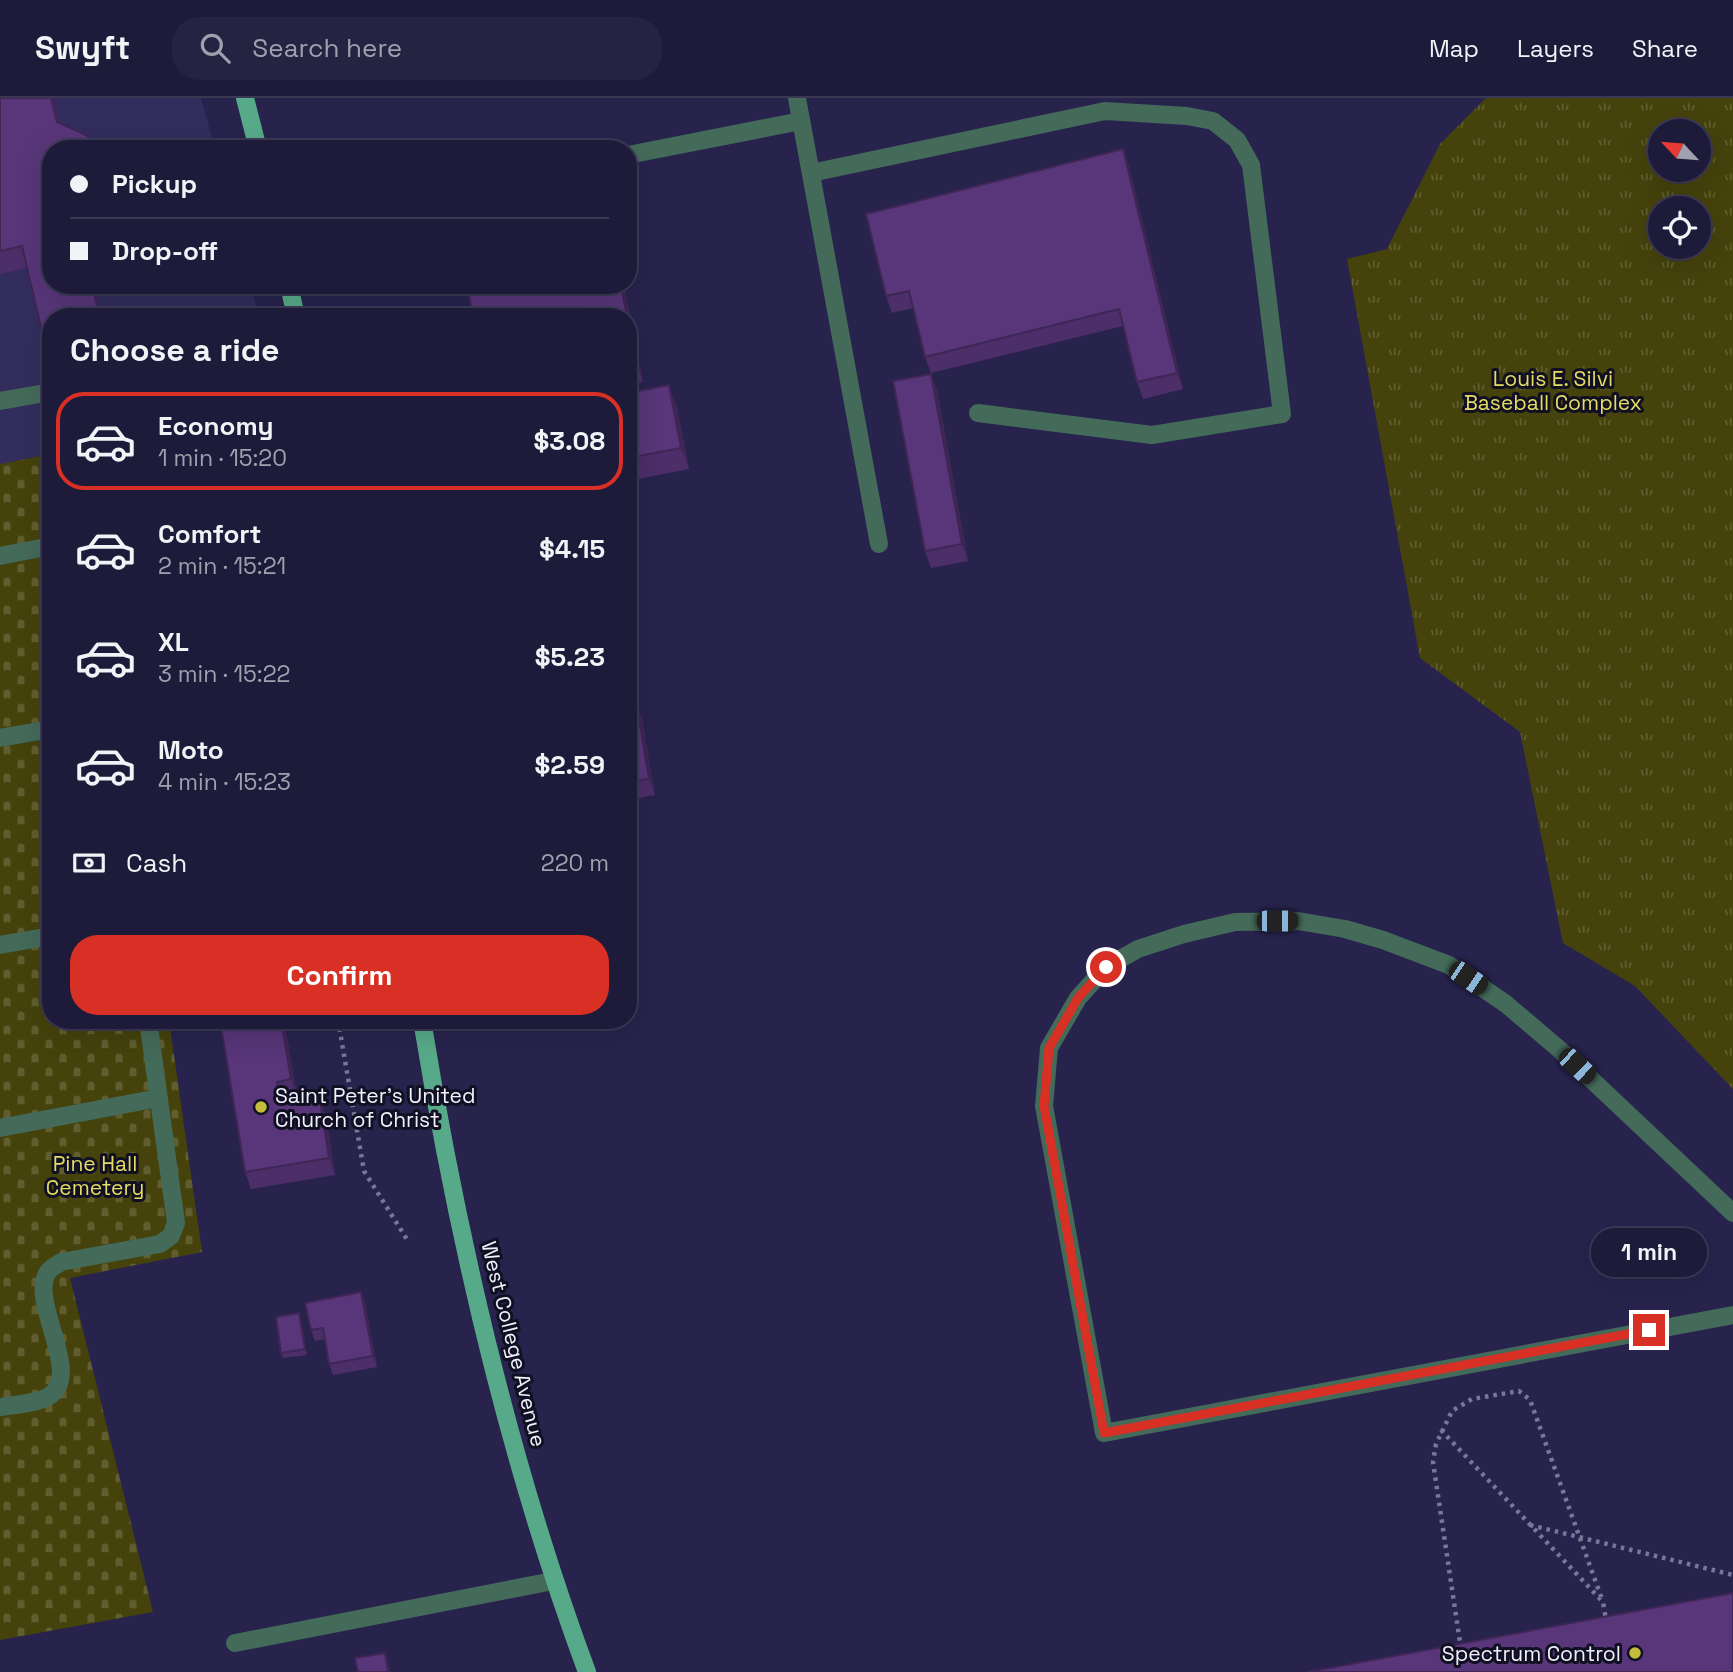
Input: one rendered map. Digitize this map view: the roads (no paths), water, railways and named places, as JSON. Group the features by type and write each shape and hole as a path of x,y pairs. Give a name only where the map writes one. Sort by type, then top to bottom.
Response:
{"main road":[{"path":"246,98 256,140"},
{"name":"West College Avenue","path":"423,1029 432,1083 478,1304 504,1412 553,1581 587,1672"}],"lane":[{"path":"797,98 880,544"},
{"path":"811,173 1105,111 1188,116 1213,121 1237,140 1251,165 1282,414 1152,435 978,413"},
{"path":"637,153 801,121"},
{"path":"0,401 42,394"},
{"path":"0,556 42,548"},
{"path":"0,738 42,731"},
{"path":"1733,1213 1559,1049 1506,1004 1449,965 1345,929 1298,921 1235,922 1184,934 1138,949 1106,967 1078,998 1049,1048 1044,1106 1104,1433 1733,1315"},
{"path":"0,945 42,938"},
{"path":"0,1407 45,1399 58,1388 61,1369 43,1287 48,1271 61,1262 160,1244 171,1236 176,1223 149,1029"},
{"path":"0,1128 159,1098"},
{"path":"235,1643 553,1581"}],"place":[{"name":"Saint Peter's United Church of Christ","path":"261,1107"},
{"name":"Spectrum Control","path":"1635,1653"}],"park label":[{"name":"Louis E. Silvi Baseball Complex","path":"1553,390"},
{"name":"Pine Hall Cemetery","path":"95,1175"}]}
